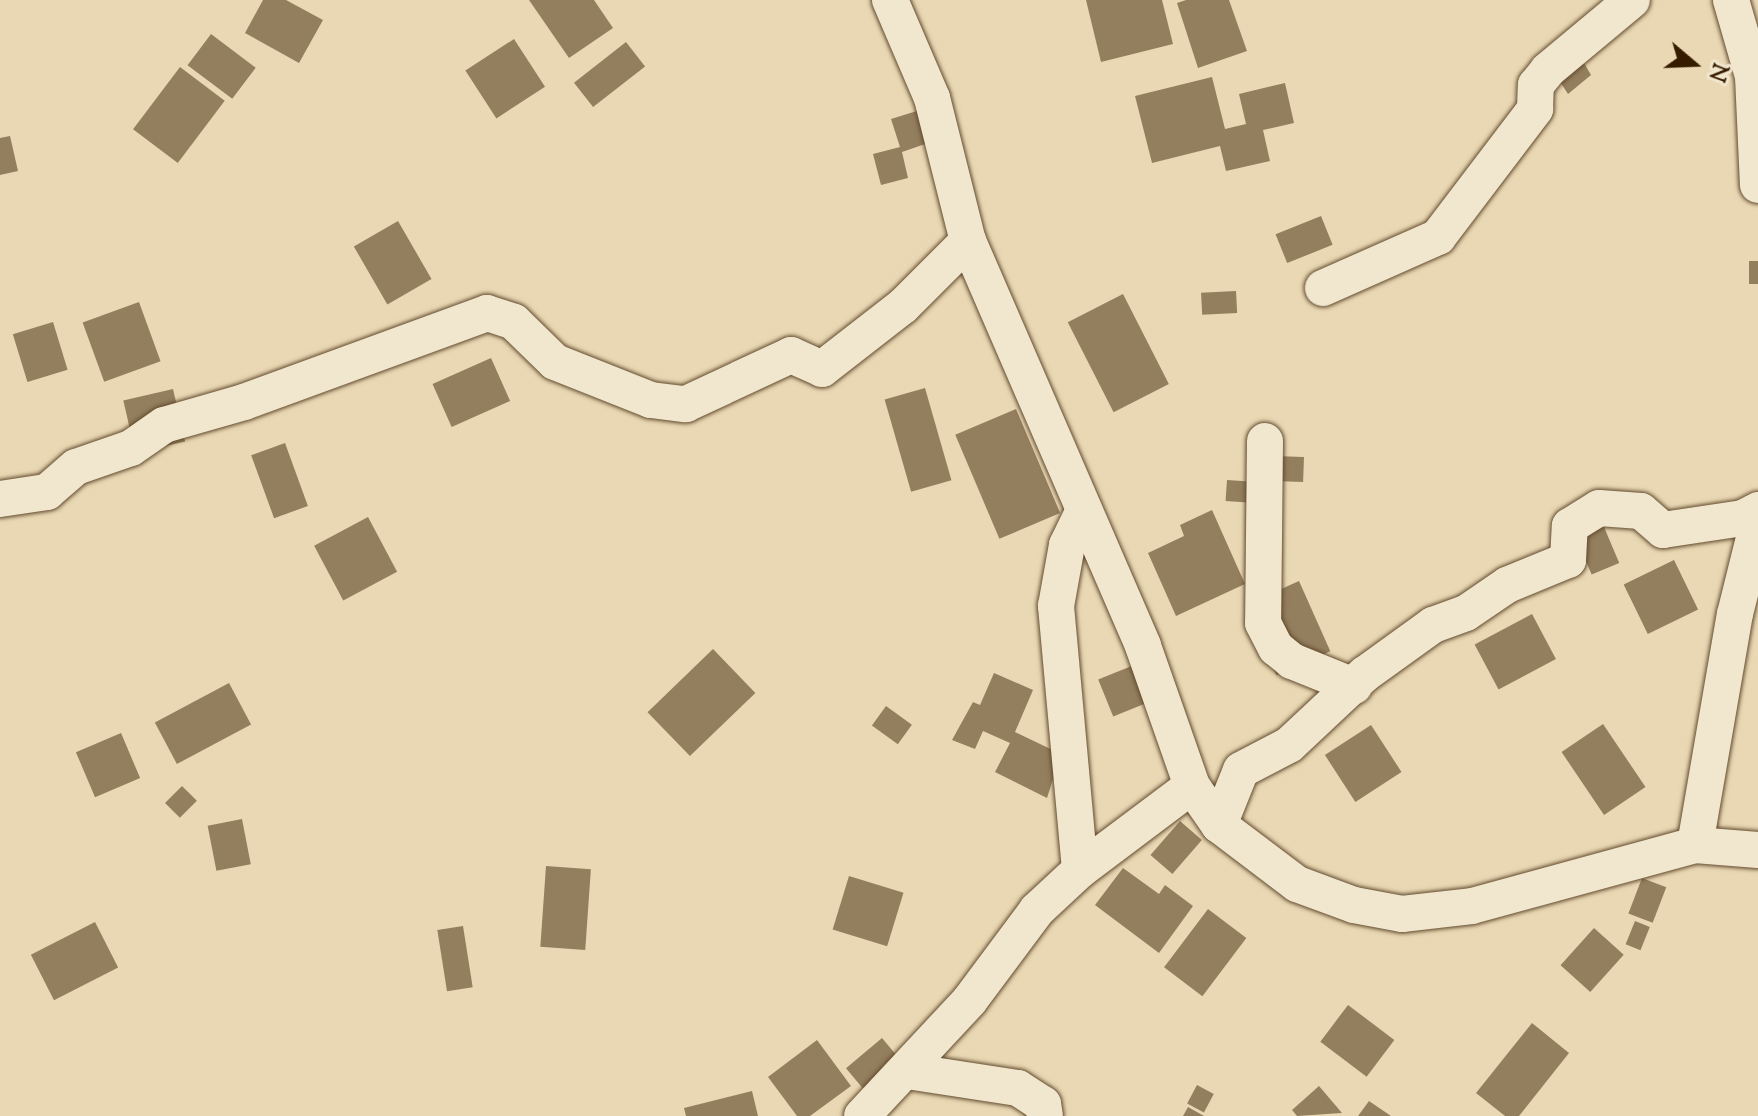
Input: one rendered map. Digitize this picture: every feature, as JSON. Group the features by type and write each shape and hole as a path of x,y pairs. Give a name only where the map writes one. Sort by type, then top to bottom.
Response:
{"street":[{"path":"890,0 932,98 968,241 1143,646 1192,786 1219,825 1297,884 1354,905 1402,914 1472,906 1695,845 1758,850"},
{"path":"1323,288 1438,237 1535,109 1536,85 1548,70 1632,0"},
{"path":"1731,0 1753,76 1758,185"},
{"path":"0,499 47,492 76,467 131,448 164,425 244,402 487,313 514,322 555,362 651,400 686,404 791,355 822,369 903,306 968,241"},
{"path":"1265,441 1263,623 1276,648 1292,661 1354,686"},
{"path":"1219,825 1241,770 1289,745 1354,686 1433,625 1466,613 1507,585 1568,560 1570,526 1599,508 1641,511 1663,530 1743,518 1758,510"},
{"path":"1080,870 1056,606 1067,545 1084,510"},
{"path":"1695,845 1735,614 1758,522"},
{"path":"862,1116 907,1071 1037,910 1080,870 1192,786"},
{"path":"907,1071 1018,1088 1043,1104 1045,1116"}],"building":[{"path":"263,0 286,0 323,20 299,63 245,33"},
{"path":"529,0 594,0 613,28 569,58"},
{"path":"1086,0 1162,0 1173,44 1101,62"},
{"path":"1186,0 1229,0 1247,51 1198,68 1177,3"},
{"path":"211,34 256,68 232,99 188,65"},
{"path":"514,39 545,87 496,118 465,71"},
{"path":"626,42 645,66 593,107 574,83"},
{"path":"1576,49 1591,75 1568,94 1551,68"},
{"path":"180,67 225,101 178,163 133,129"},
{"path":"1212,77 1225,129 1246,124 1239,94 1285,83 1294,123 1263,130 1270,161 1226,171 1220,146 1152,163 1135,96"},
{"path":"920,110 931,142 902,152 908,178 881,185 873,154 900,147 891,119"},
{"path":"10,136 18,171 0,175 0,138"},
{"path":"1321,216 1333,245 1287,263 1276,234"},
{"path":"398,221 432,279 387,305 354,246"},
{"path":"1749,261 1758,261 1758,284 1749,284"},
{"path":"1236,291 1237,313 1202,315 1201,293"},
{"path":"1123,294 1169,384 1114,412 1068,322"},
{"path":"139,302 161,361 104,382 83,323"},
{"path":"53,322 68,370 27,382 13,334"},
{"path":"491,358 510,401 452,427 433,384"},
{"path":"925,388 951,480 911,492 885,400"},
{"path":"173,389 185,442 135,453 123,400"},
{"path":"1016,409 1060,513 999,539 955,435"},
{"path":"285,443 308,506 274,518 251,455"},
{"path":"1274,456 1304,457 1303,482 1273,481"},
{"path":"1227,480 1257,482 1255,503 1226,501"},
{"path":"1212,510 1245,584 1176,616 1148,553 1184,536 1180,525"},
{"path":"368,517 397,572 343,600 314,546"},
{"path":"1604,527 1619,563 1592,575 1576,539"},
{"path":"1674,560 1698,609 1648,634 1624,585"},
{"path":"1299,581 1330,651 1276,675 1245,605"},
{"path":"1532,614 1556,659 1499,690 1475,645"},
{"path":"713,649 755,693 690,756 648,712"},
{"path":"1139,663 1154,700 1113,717 1098,679"},
{"path":"994,673 1033,690 1015,732 1061,754 1047,798 995,772 1010,743 983,731 975,749 952,740 973,702 980,705"},
{"path":"229,683 251,724 177,764 155,722"},
{"path":"886,706 912,725 898,744 872,725"},
{"path":"1603,724 1645,787 1604,815 1562,752"},
{"path":"1371,725 1401,772 1355,802 1325,755"},
{"path":"121,733 140,778 95,797 76,752"},
{"path":"182,786 197,801 180,818 165,803"},
{"path":"242,819 251,864 216,871 208,826"},
{"path":"1180,821 1202,840 1172,874 1150,855"},
{"path":"546,866 591,869 585,950 540,947"},
{"path":"1123,868 1159,894 1165,885 1193,906 1159,953 1095,905"},
{"path":"849,876 904,893 887,946 833,930"},
{"path":"1642,878 1666,887 1653,923 1628,913"},
{"path":"1208,909 1246,938 1202,996 1164,967"},
{"path":"1635,921 1650,927 1640,950 1626,944"},
{"path":"95,922 118,967 54,1000 31,955"},
{"path":"463,926 473,987 447,991 437,930"},
{"path":"1594,928 1624,955 1590,992 1561,965"},
{"path":"1348,1005 1394,1040 1367,1077 1320,1042"},
{"path":"1532,1023 1569,1053 1519,1116 1505,1116 1476,1093"},
{"path":"882,1038 899,1058 863,1088 846,1068"},
{"path":"817,1040 851,1086 810,1116 797,1116 768,1077"},
{"path":"1197,1085 1214,1094 1204,1112 1187,1104"},
{"path":"1319,1086 1342,1113 1297,1116 1292,1110"},
{"path":"752,1091 758,1116 686,1116 684,1108"},
{"path":"1369,1101 1391,1116 1358,1116"},
{"path":"1188,1107 1204,1116 1183,1116"}]}
